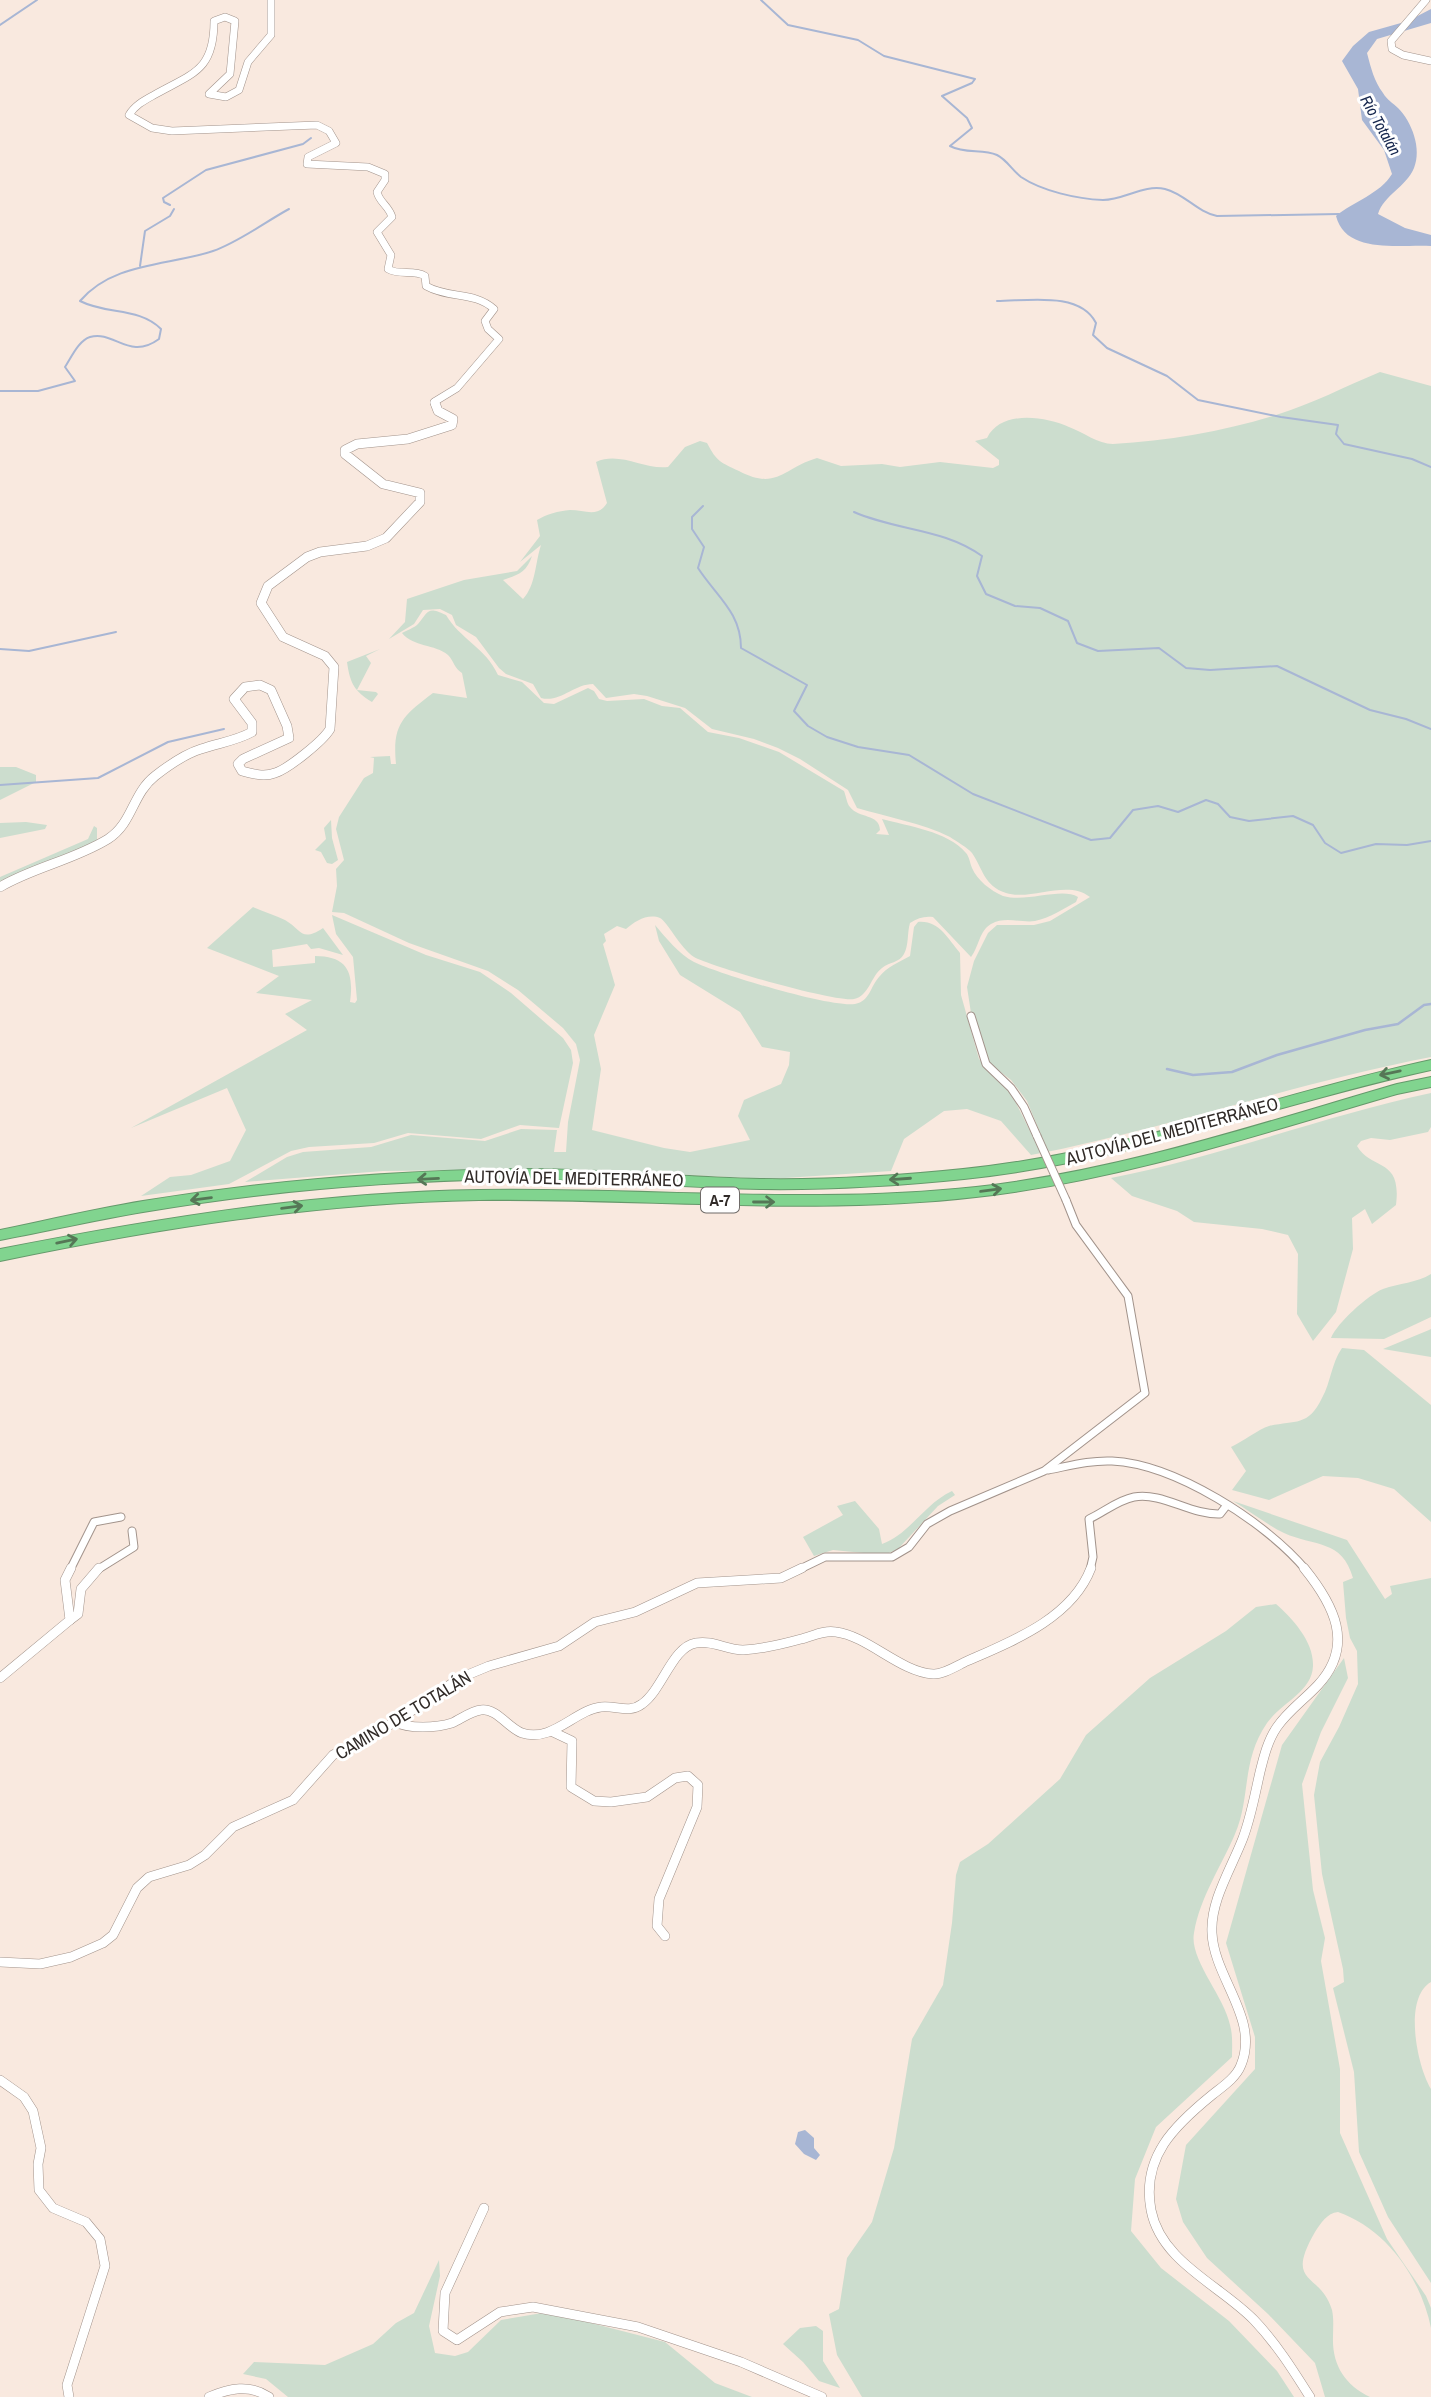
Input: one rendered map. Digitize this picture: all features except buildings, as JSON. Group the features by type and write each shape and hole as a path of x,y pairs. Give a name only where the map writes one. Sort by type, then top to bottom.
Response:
{"highway":[{"name":"AUTOVÍA DEL MEDITERRÁNEO","path":"0,1235 162,1203 314,1185 469,1176 564,1174 757,1184 845,1183 969,1174 1137,1144 1296,1097 1431,1065"},
{"name":"AUTOVÍA DEL MEDITERRÁNEO","path":"0,1255 105,1233 198,1218 332,1202 555,1194 754,1202 843,1202 976,1192 1060,1180 1156,1159 1397,1089 1431,1082"}],"main road":[{"path":"0,887 54,862 98,846 121,830 130,819 138,794 160,773 208,745 252,732 252,723 234,699 237,690 243,686 258,684 271,690 275,707 289,729 289,738 277,746 243,758 238,764 242,771 257,775 276,773 326,738 330,729 334,667 329,659 319,652 294,643 281,634 261,603 262,595 268,586 307,557 320,552 377,543 399,526 420,502 420,493 383,484 345,454 345,450 357,444 408,439 452,425 453,419 438,411 434,402 457,388 499,339 488,329 485,321 494,309 480,298 435,291 426,286 425,276 421,273 393,272 388,269 391,254 377,232 392,217 390,209 378,198 377,192 385,180 385,174 379,169 307,164 308,157 336,143 335,138 323,126 307,124 172,131 152,128 129,115 129,110 154,97 167,86 191,76 206,63 211,50 214,21 220,18 233,19 237,27 231,49 231,70 209,94 221,97 235,94 239,90 248,62 271,35 271,0"},
{"path":"1426,0 1391,41 1392,49 1403,55 1431,61"}],"street":[{"name":"CAMINO DE TOTALÁN","path":"0,1962 40,1964 71,1957 103,1943 113,1935 137,1888 149,1877 189,1865 205,1855 233,1827 293,1800 333,1755 395,1722 460,1678 489,1666 548,1651 594,1622 635,1612 697,1583 781,1578 825,1557 892,1557 909,1547 928,1524 950,1511 1044,1471 1146,1392 1128,1296 1076,1225 1024,1107 1011,1088 986,1063 971,1016"},
{"path":"1044,1471 1119,1461 1159,1472 1227,1505 1291,1553 1305,1568 1321,1589 1339,1639 1336,1658 1324,1678 1274,1731 1247,1828 1211,1921 1215,1948 1240,2012 1246,2047 1241,2067 1229,2081 1172,2127 1157,2149 1151,2183 1151,2210 1166,2241 1198,2275 1245,2310 1292,2367 1310,2397"},
{"path":"395,1722 405,1727 449,1724 480,1710 489,1711 522,1733 544,1734 553,1732 600,1707 622,1710 640,1706 659,1687 681,1649 694,1643 709,1642 742,1650 802,1639 824,1631 840,1632 917,1670 935,1675 1044,1623 1067,1605 1085,1581 1093,1560 1086,1531 1089,1519 1135,1496 1158,1500 1209,1516 1220,1514 1227,1505"},
{"path":"70,1620 65,1580 94,1522 121,1517"},
{"path":"0,1678 78,1614 78,1595 86,1581 119,1554 134,1547 132,1531"},
{"path":"553,1732 572,1741 571,1787 594,1801 647,1797 675,1778 688,1776 698,1785 697,1807 659,1899 657,1926 665,1936"},
{"path":"0,2080 24,2097 33,2111 41,2148 38,2164 39,2190 53,2207 86,2222 100,2239 105,2266 67,2385 69,2397"},
{"path":"484,2208 445,2293 443,2331 457,2340 500,2312 533,2307 638,2327 741,2362 822,2397"},
{"path":"209,2397 230,2388 259,2389 269,2397"}],"green space":[{"path":"1380,372 1431,386 1431,1057 1031,1155 1001,1121 967,1109 944,1111 904,1139 891,1171 770,1179 573,1169 383,1171 245,1182 287,1157 303,1152 371,1147 411,1135 485,1141 521,1129 557,1130 554,1152 566,1152 568,1122 580,1060 576,1044 563,1028 518,990 488,971 409,943 344,913 332,912 337,886 336,869 344,860 336,829 339,817 364,778 373,773 374,758 370,757 390,756 391,764 396,764 396,739 402,722 433,693 467,698 462,673 448,655 412,641 402,633 416,625 432,610 446,615 458,631 487,658 498,675 522,682 544,703 554,704 588,688 594,691 599,699 607,701 644,699 662,706 680,708 708,732 739,738 779,752 844,791 848,804 854,811 872,818 879,825 880,830 876,834 889,835 882,819 927,830 949,839 967,854 981,881 998,894 1012,898 1062,894 1078,897 1076,902 1041,920 1002,920 991,924 984,931 971,957 933,917 916,920 910,923 907,947 902,957 882,968 867,990 854,999 824,996 705,962 689,953 660,918 646,917 626,929 617,926 604,934 606,941 603,944 615,985 594,1035 601,1069 592,1130 690,1152 750,1140 738,1116 744,1100 781,1084 789,1065 790,1052 762,1047 740,1012 680,975 659,941 655,925 683,955 694,962 800,996 855,1004 867,997 886,970 910,956 914,927 918,922 925,922 937,927 960,953 961,995 979,1059 1010,1091 1033,1137 1041,1135 1027,1101 1011,1080 989,1063 971,1013 967,987 974,961 988,933 997,925 1034,925 1050,921 1090,897 1071,890 1016,895 999,890 988,881 972,853 950,837 916,824 857,808 848,790 800,759 754,739 712,729 685,708 634,694 606,698 593,684 554,698 541,698 533,684 506,674 499,668 476,637 456,625 452,615 440,609 423,610 414,624 389,639 405,622 407,599 464,580 517,571 532,556 521,572 503,580 523,599 533,581 541,545 520,562 540,536 537,520 561,511 595,512 603,508 607,503 596,462 605,459 668,467 685,447 700,441 707,443 723,463 762,479 779,476 817,458 841,466 882,464 900,467 940,462 993,468 999,465 999,460 975,441 987,438 1002,423 1013,419 1048,420 1096,440 1113,444 1154,440 1257,421 1316,400"},
{"path":"380,649 366,656 371,663 357,690 347,662"},
{"path":"357,690 376,692 378,694 372,702"},
{"path":"0,767 16,767 36,775 36,782 0,800"},
{"path":"331,820 332,838 338,860 332,864 327,863 321,852 315,850 326,839 324,828"},
{"path":"26,822 47,825 45,829 0,838 0,823"},
{"path":"94,826 97,828 97,842 0,883 0,877 88,839"},
{"path":"253,907 285,920 302,933 310,934 323,928 343,955 319,948 311,949 307,944 272,950 273,967 315,963 315,956 335,959 342,963 349,975 350,1002 355,1003 357,1000 353,957 336,934 332,915 426,955 480,972 511,993 563,1038 571,1050 573,1063 559,1128 520,1125 481,1139 408,1133 374,1143 309,1147 291,1151 229,1184 141,1196 170,1177 191,1175 230,1161 246,1130 227,1088 131,1128 307,1030 285,1014 312,1000 256,993 279,976 207,948"},
{"path":"1431,1093 1431,1127 1428,1132 1390,1140 1371,1138 1361,1141 1357,1146 1363,1154 1384,1167 1395,1179 1396,1205 1372,1224 1365,1209 1352,1218 1353,1249 1336,1312 1313,1341 1297,1314 1298,1254 1288,1235 1262,1229 1194,1222 1177,1211 1132,1196 1111,1178 1191,1159"},
{"path":"1431,1274 1431,1317 1384,1339 1331,1338 1346,1317 1377,1292"},
{"path":"1431,1329 1431,1357 1383,1349 1429,1330"},
{"path":"1342,1348 1364,1350 1431,1405 1431,1522 1394,1489 1358,1478 1323,1476 1269,1500 1232,1490 1246,1471 1231,1447 1269,1426 1300,1421 1311,1414 1325,1392"},
{"path":"952,1491 955,1495 938,1506 898,1549 884,1555 833,1550 814,1556 803,1537 843,1515 837,1506 855,1501 879,1529 882,1544 901,1533 933,1503"},
{"path":"1233,1501 1347,1540 1385,1599 1392,1594 1390,1586 1431,1578 1431,1982 1422,1990 1417,2002 1415,2033 1421,2065 1431,2089 1431,2283 1388,2217 1359,2152 1354,2072 1333,1988 1344,1982 1343,1969 1322,1874 1314,1795 1320,1762 1358,1684 1357,1651 1350,1638 1343,1582 1353,1578 1348,1565 1335,1550 1284,1533"},
{"path":"1276,1604 1295,1624 1310,1648 1313,1666 1311,1675 1302,1690 1267,1723 1259,1737 1253,1751 1240,1820 1206,1895 1194,1933 1197,1954 1227,2014 1232,2037 1232,2057 1156,2127 1135,2179 1131,2231 1161,2268 1229,2321 1277,2371 1294,2397 862,2397 837,2355 829,2314 839,2309 847,2258 872,2222 894,2148 912,2039 943,1985 956,1875 960,1862 988,1844 1060,1779 1086,1735 1150,1678 1226,1631 1256,1607"},
{"path":"1344,1658 1348,1678 1321,1732 1302,1784 1313,1890 1325,1938 1321,1961 1340,2069 1340,2133 1387,2239 1426,2296 1431,2308 1431,2328 1410,2274 1399,2258 1372,2230 1338,2212 1322,2222 1306,2249 1304,2270 1307,2277 1327,2298 1332,2310 1333,2347 1342,2373 1370,2397 1325,2397 1315,2363 1268,2314 1207,2258 1183,2222 1176,2199 1186,2145 1255,2069 1255,2037 1226,1943 1282,1745"},
{"path":"439,2260 440,2276 429,2326 435,2353 455,2356 468,2352 501,2320 548,2312 665,2342 715,2383 752,2397 288,2397 266,2379 243,2374 254,2362 325,2365 373,2344 396,2323 414,2313"},
{"path":"816,2326 823,2331 823,2361 840,2388 819,2381 783,2344 800,2328"}],"water":[{"name":"Río Totalán","path":"1431,9 1431,23 1377,39 1367,53 1380,88 1386,98 1403,114 1411,128 1417,153 1410,175 1385,201 1378,214 1405,228 1431,235 1431,246 1390,246 1362,242 1351,237 1342,228 1336,216 1381,187 1392,174 1384,150 1362,120 1358,89 1342,61 1353,46 1369,32 1408,21"},
{"path":"805,2130 814,2138 814,2148 820,2155 816,2160 804,2154 795,2144 798,2132"}],"waterway":[{"path":"0,25 37,0"},
{"path":"761,0 788,25 858,40 884,56 975,79 972,83 942,96 967,118 972,128 950,146 997,155 1021,177 1049,190 1103,200 1142,190 1165,189 1217,216 1339,214"},
{"path":"170,205 164,202 163,198 206,170 303,144 311,138"},
{"path":"140,266 145,231 170,216 174,209"},
{"path":"0,391 38,391 75,381 65,367 79,345 90,337 107,337 139,347 159,339 161,329 143,317 80,301 93,288 108,279 142,267 213,251 289,209"},
{"path":"997,301 1052,300 1078,306 1096,323 1093,335 1107,348 1167,376 1198,400 1281,417 1338,425 1336,434 1344,444 1412,459 1431,467"},
{"path":"703,506 692,517 692,529 704,547 698,568 732,614 740,635 741,648 807,685 794,711 808,726 827,737 858,747 909,755 973,794 1091,840 1110,838 1133,810 1158,806 1178,812 1206,800 1218,804 1230,817 1249,821 1293,816 1313,825 1325,843 1341,853 1376,844 1407,845 1431,841"},
{"path":"854,512 936,535 967,547 982,556 977,576 986,594 1015,606 1040,608 1068,621 1077,643 1098,651 1159,648 1186,668 1210,670 1277,666 1370,710 1406,719 1431,729"},
{"path":"0,649 29,651 116,632"},
{"path":"0,785 98,778 168,742 224,729"},
{"path":"1167,1069 1193,1075 1232,1072 1277,1055 1365,1030 1398,1024 1424,1005 1431,1004"}]}
